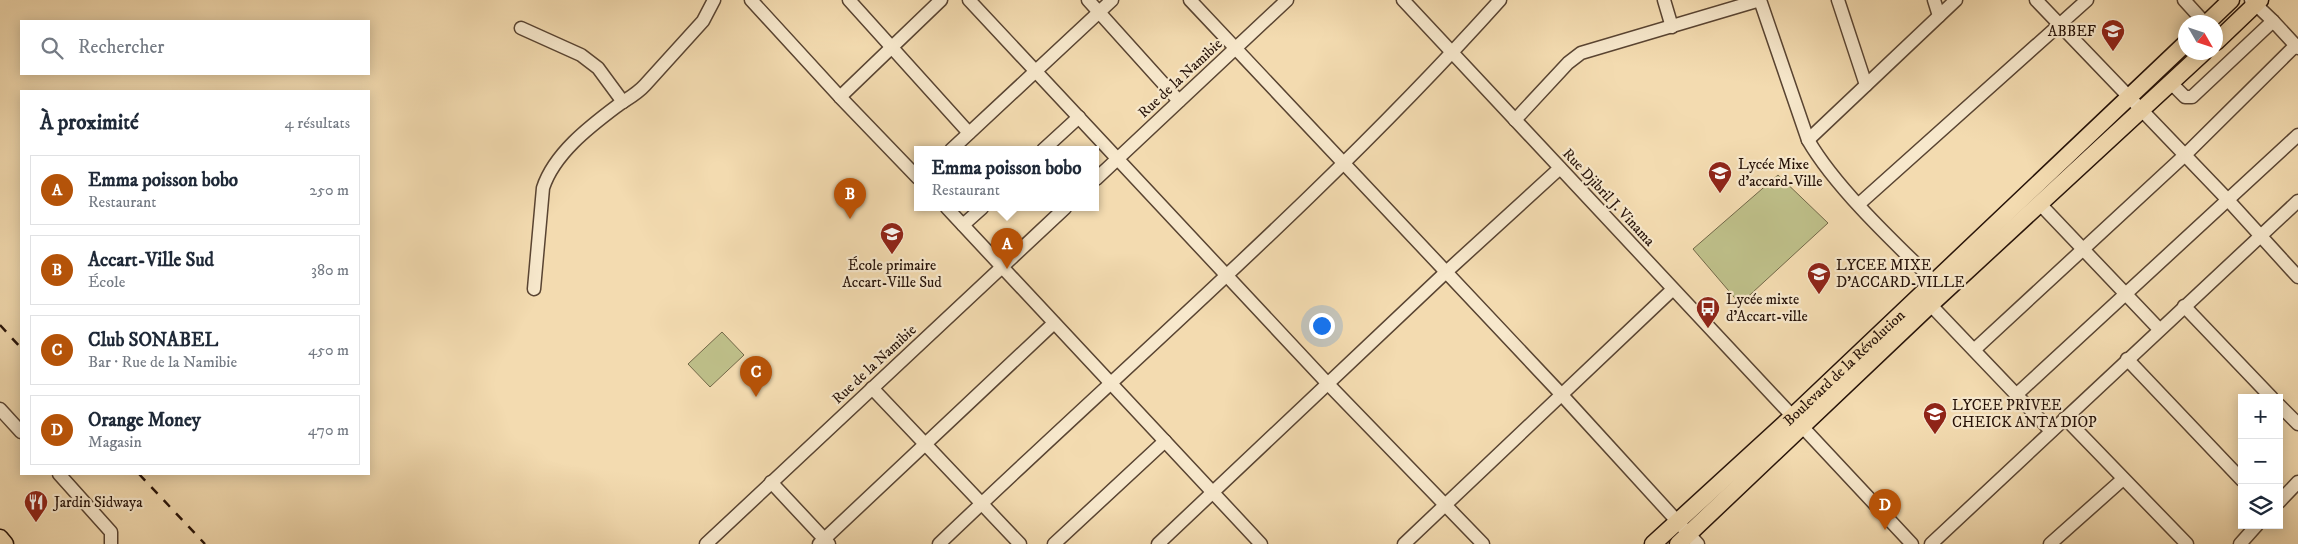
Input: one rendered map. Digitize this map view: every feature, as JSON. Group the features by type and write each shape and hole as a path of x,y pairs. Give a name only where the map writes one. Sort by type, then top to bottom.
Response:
{"main road":[{"path":"2214,15 2231,0"},
{"path":"2223,35 2256,1"},
{"name":"Boulevard de la Révolution","path":"1688,541 1798,421 1939,286 2128,97 2178,50"},
{"name":"Boulevard de la Révolution","path":"1939,286 2040,204 2195,60"},
{"name":"Boulevard de la Révolution","path":"1653,544 1798,421"},
{"path":"0,538 5,544"}],"street":[{"path":"534,289 542,195 548,173 596,122 636,94 691,36 703,21 714,0"},
{"path":"751,0 914,174"},
{"path":"849,0 969,133"},
{"path":"840,97 941,0"},
{"path":"969,0 1329,385 1483,544"},
{"path":"1088,0 1179,101"},
{"path":"955,146 1112,0"},
{"path":"1190,0 1445,273 1561,394 1677,522 1688,541"},
{"name":"Rue de la Namibie","path":"1099,176 1287,0"},
{"name":"Rue Djibril J. Vinama","path":"1403,0 1672,290 1798,421 1912,544"},
{"path":"939,544 1227,276 1343,164 1453,53 1500,0"},
{"path":"1664,0 1672,27"},
{"path":"1515,120 1568,64 1581,53 1760,0 1808,140 1816,154 1859,204 1939,286"},
{"path":"1838,0 1866,85"},
{"path":"1934,0 1939,16"},
{"path":"1808,140 1956,0"},
{"path":"2036,0 2228,200 2298,277"},
{"path":"1859,204 2087,0"},
{"path":"2184,0 2199,15"},
{"path":"1974,350 2185,155 2297,47 2256,1"},
{"path":"2171,83 2185,97 2192,97 2273,21"},
{"path":"521,28 581,55 598,68 623,102"},
{"path":"1048,146 1080,117"},
{"path":"2016,395 2298,136"},
{"path":"1158,544 1329,385 1445,273 1560,168"},
{"path":"1931,544 2298,201"},
{"path":"2040,204 2160,329"},
{"path":"950,211 1261,544"},
{"path":"963,225 979,211"},
{"name":"Rue de la Namibie","path":"706,544 1062,211"},
{"path":"1404,544 1672,290"},
{"path":"1925,299 2051,431"},
{"path":"2184,306 2268,394"},
{"path":"772,482 824,542 1054,324"},
{"path":"2127,359 2238,476"},
{"path":"872,388 1020,544"},
{"path":"0,409 20,431"},
{"path":"2283,409 2298,424"},
{"path":"2065,418 2187,544"},
{"path":"1054,544 1165,441"},
{"path":"60,475 111,532 111,544"},
{"path":"2052,544 2123,479"},
{"path":"2283,498 2298,482"},
{"path":"2240,544 2254,529"}],"green space":[{"path":"1778,175 1828,223 1740,304 1693,249"},
{"path":"722,332 744,355 710,387 688,364"}],"railway":[{"path":"0,325 20,347"},
{"path":"140,475 205,544"}],"place":[{"name":"ABBEF","path":"2113,52"},
{"name":"Lycée Mixe d'accard-Ville","path":"1720,194"},
{"name":"Accart-Ville Sud","path":"850,219"},
{"name":"École primaire Accart-Ville Sud","path":"892,255"},
{"name":"Emma poisson bobo","path":"1007,269"},
{"name":"LYCEE MIXE D'ACCARD-VILLE","path":"1819,295"},
{"name":"Lycée mixte d'Accart-ville","path":"1708,329"},
{"name":"Club SONABEL","path":"756,397"},
{"name":"LYCEE PRIVEE CHEICK ANTA DIOP","path":"1935,435"},
{"name":"Jardin Sidwaya","path":"36,523"},
{"name":"Orange Money","path":"1885,530"}]}
